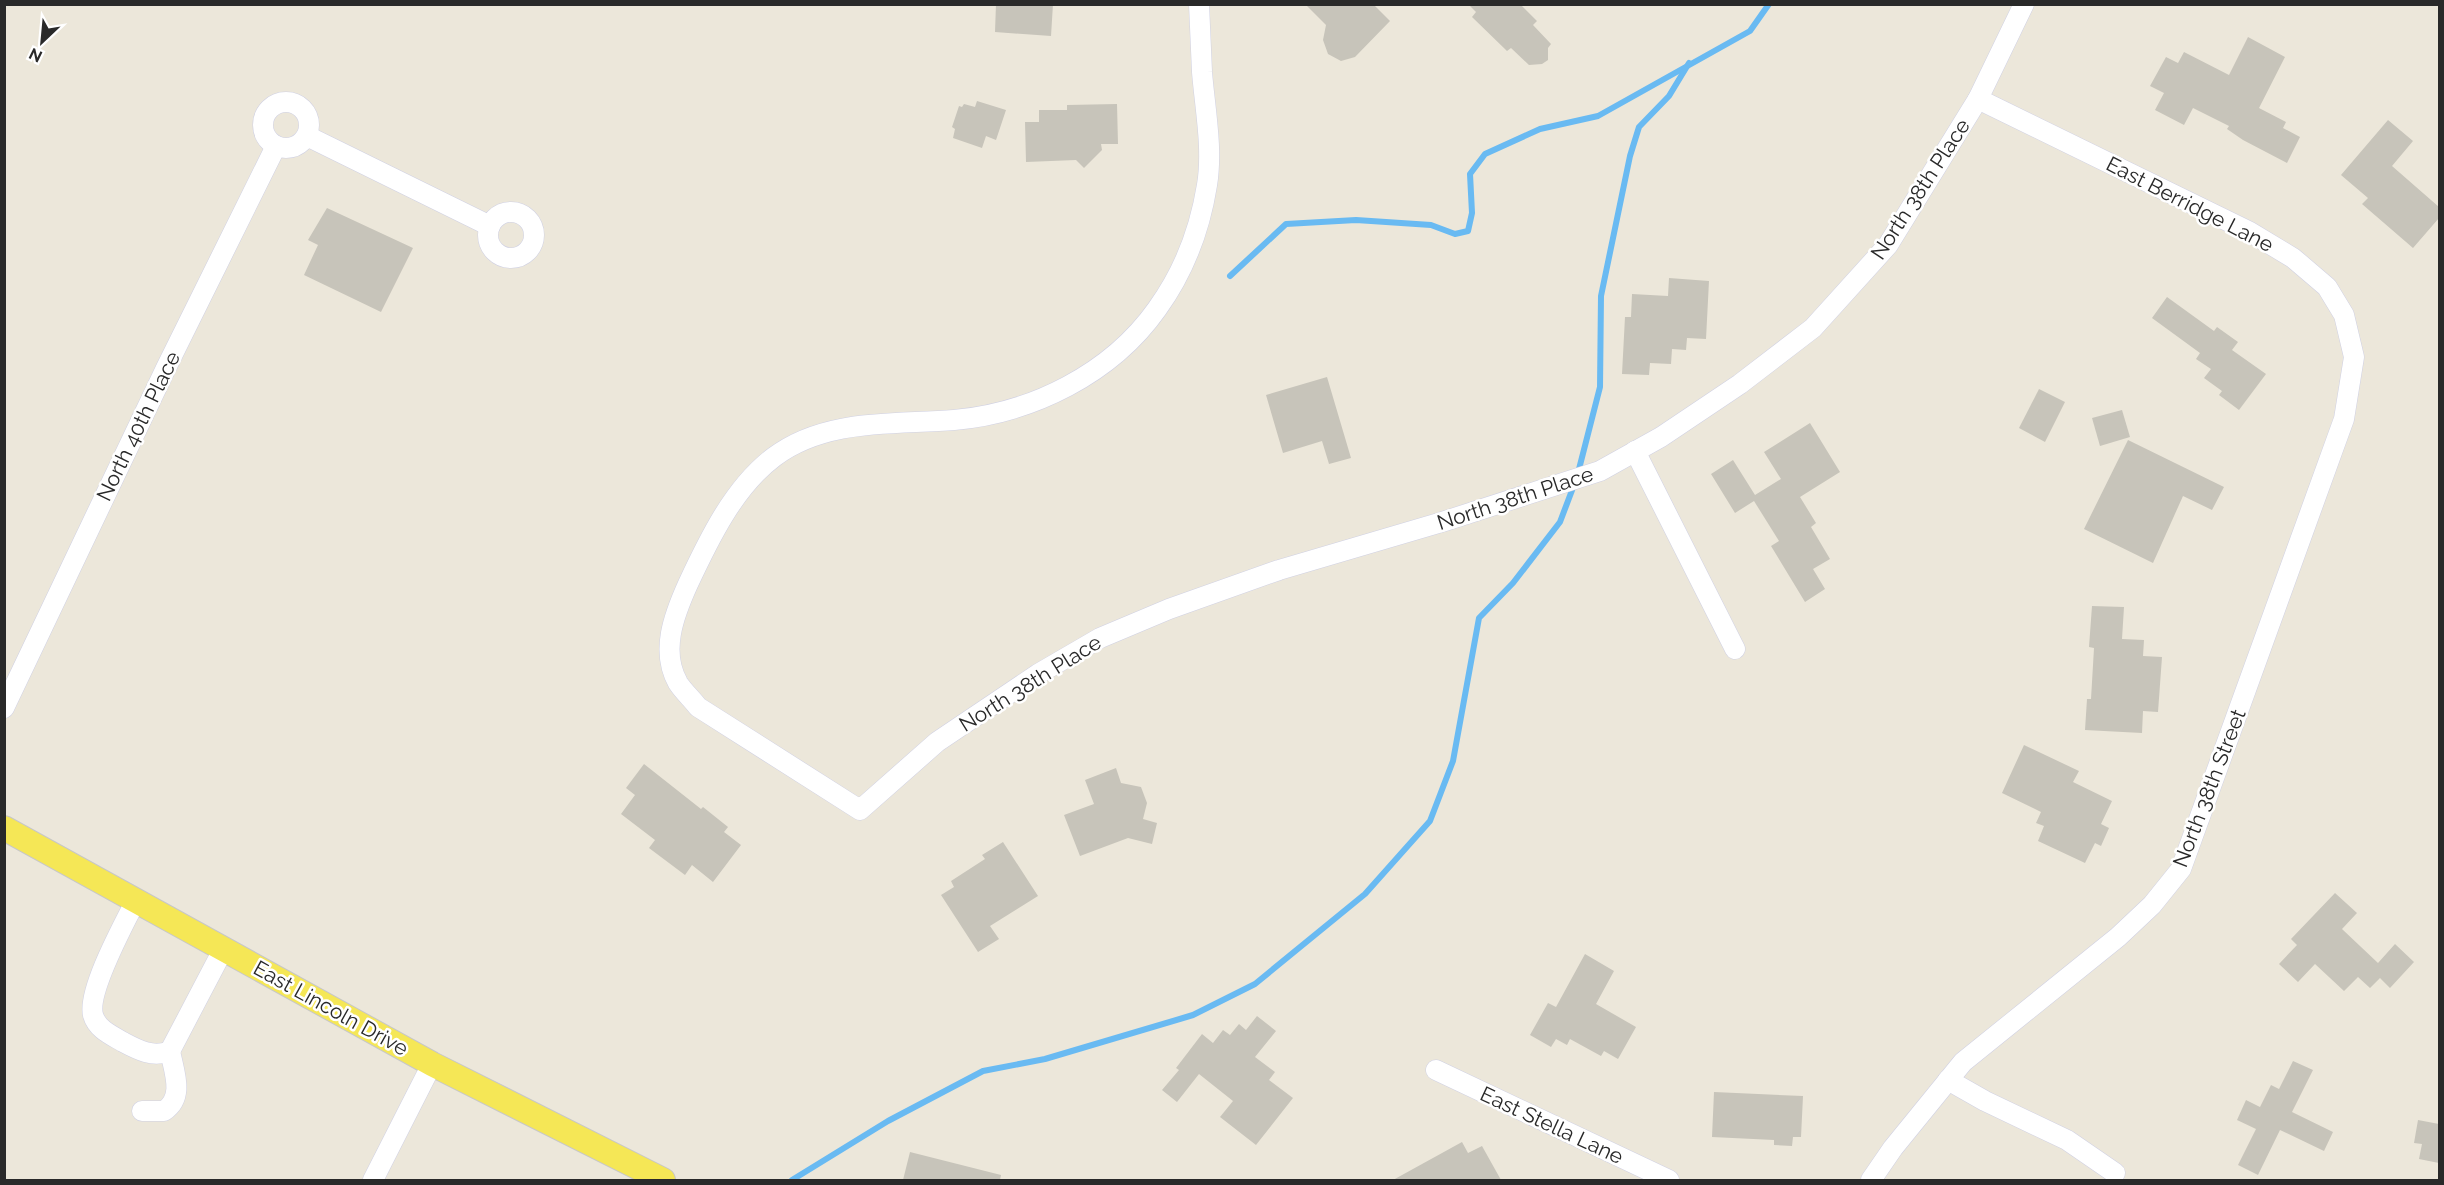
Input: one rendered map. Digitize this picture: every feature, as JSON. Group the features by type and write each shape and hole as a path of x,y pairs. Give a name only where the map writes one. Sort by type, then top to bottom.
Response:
{"main road":[{"name":"East Lincoln Drive","path":"4,828 432,1064 663,1180"}],"street":[{"name":"North 38th Place","path":"1199,4 1207,121 1207,184 1188,253 1177,278 1156,311 1115,355 1056,393 1007,412 955,420 850,427 806,440 775,456 746,483 715,532 672,620 669,656 678,682 698,707 860,810 938,742 1038,674 1100,638 1169,609 1279,570 1442,522 1600,471 1740,384 1813,328 1888,245 1978,99 2024,4"},
{"name":"East Berridge Lane","path":"1978,99 2250,232 2293,258 2327,287 2344,315 2354,357"},
{"path":"287,102 301,107 309,121 307,136 297,146 282,148 276,146 265,135 263,119 267,112 279,103 287,102"},
{"path":"307,136 490,226"},
{"name":"North 40th Place","path":"4,708 166,368 276,146"},
{"name":"North 38th Street","path":"1871,1180 1893,1148 1963,1062 2118,937 2152,905 2181,869 2344,419 2354,357"},
{"path":"1635,451 1735,649"},
{"path":"136,900 108,959 92,1004 93,1017 104,1031 138,1050 160,1055 170,1051"},
{"path":"142,1111 164,1111 175,1099 178,1087 170,1051 224,948"},
{"path":"373,1180 432,1064"},
{"name":"East Stella Lane","path":"1436,1070 1669,1180"},
{"path":"1948,1080 1985,1101 2067,1140 2115,1178"}],"building":[{"path":"996,4 1053,4 1051,36 995,32"},
{"path":"1305,4 1373,4 1390,21 1355,57 1341,61 1328,54 1323,40 1326,25"},
{"path":"1468,4 1520,4 1537,21 1533,25 1551,44 1548,48 1548,60 1542,64 1529,65 1511,48 1507,51 1472,17 1476,12"},
{"path":"2248,37 2285,57 2259,108 2286,122 2283,128 2300,137 2287,163 2243,140 2227,129 2229,126 2193,108 2184,125 2155,110 2164,93 2150,86 2166,57 2178,63 2184,52 2229,75"},
{"path":"977,101 1006,110 996,140 986,136 982,148 953,138 955,129 952,127 959,106 962,107 964,104 975,107"},
{"path":"1117,104 1118,144 1101,144 1102,150 1084,168 1076,160 1026,162 1025,122 1039,122 1039,110 1067,110 1067,105"},
{"path":"2388,120 2413,141 2392,166 2439,207 2439,218 2413,248 2362,204 2368,198 2341,175"},
{"path":"327,208 413,248 381,312 304,275 318,245 308,240"},
{"path":"1669,278 1709,281 1706,339 1687,338 1686,350 1672,349 1671,364 1650,363 1649,375 1622,374 1625,317 1631,317 1632,294 1668,296"},
{"path":"2167,297 2214,331 2217,327 2238,342 2232,350 2266,374 2239,410 2219,395 2222,391 2204,378 2211,369 2196,359 2200,353 2152,318"},
{"path":"1327,377 1351,458 1329,464 1322,441 1283,453 1266,395"},
{"path":"2039,389 2065,402 2045,442 2019,428"},
{"path":"2122,410 2130,437 2100,446 2092,418"},
{"path":"1810,423 1840,472 1800,497 1816,523 1811,527 1830,559 1813,569 1825,589 1805,602 1771,546 1779,541 1754,501 1735,513 1711,474 1733,460 1755,495 1781,479 1764,452"},
{"path":"2128,440 2224,487 2212,510 2183,496 2153,563 2084,529"},
{"path":"2092,606 2124,607 2122,639 2144,640 2143,656 2162,657 2158,712 2143,711 2142,733 2085,730 2087,699 2091,699 2094,648 2089,647"},
{"path":"2024,745 2079,771 2073,782 2112,801 2101,824 2109,828 2101,846 2095,843 2085,863 2038,841 2044,826 2036,823 2041,812 2002,793"},
{"path":"644,764 701,809 703,807 728,827 724,832 741,845 713,882 692,865 685,875 649,848 655,840 621,814 635,795 626,788"},
{"path":"1116,768 1121,783 1141,787 1147,803 1143,819 1157,823 1152,844 1128,838 1080,856 1064,815 1094,804 1085,780"},
{"path":"1003,842 1038,896 990,926 999,939 978,952 941,895 954,887 951,881 985,859 982,855"},
{"path":"2335,893 2357,913 2342,929 2378,963 2395,944 2414,962 2390,988 2380,978 2370,988 2358,977 2344,991 2315,964 2298,982 2279,964 2297,945 2291,939"},
{"path":"1585,954 1614,971 1596,1004 1636,1027 1618,1059 1604,1051 1601,1056 1570,1039 1567,1045 1556,1039 1551,1047 1530,1035 1548,1003 1556,1007"},
{"path":"1257,1016 1276,1031 1255,1057 1275,1072 1269,1080 1293,1098 1256,1145 1220,1117 1233,1101 1199,1074 1177,1102 1162,1090 1179,1070 1176,1068 1202,1034 1213,1043 1223,1030 1230,1035 1239,1024 1246,1030"},
{"path":"2293,1061 2313,1070 2292,1112 2333,1132 2324,1151 2280,1130 2258,1175 2238,1165 2256,1129 2237,1120 2246,1100 2260,1107 2271,1085 2279,1089"},
{"path":"1714,1092 1803,1096 1801,1137 1793,1137 1792,1146 1774,1145 1774,1140 1712,1137"},
{"path":"2418,1120 2439,1124 2439,1163 2419,1159 2422,1144 2414,1143"},
{"path":"1462,1142 1468,1153 1482,1146 1501,1180 1393,1180"},
{"path":"910,1152 1001,1175 1000,1180 903,1180"}],"waterway":[{"path":"1230,276 1286,224 1356,220 1431,225 1455,234 1468,231 1472,213 1470,174 1485,154 1540,129 1598,116 1750,31 1769,4"},
{"path":"1578,473 1600,387 1601,296 1630,156 1639,127 1669,96 1689,63"},
{"path":"792,1180 888,1121 983,1071 1045,1059 1193,1015 1255,984 1365,894 1430,821 1453,761 1479,618 1513,583 1560,522 1574,485"}]}
